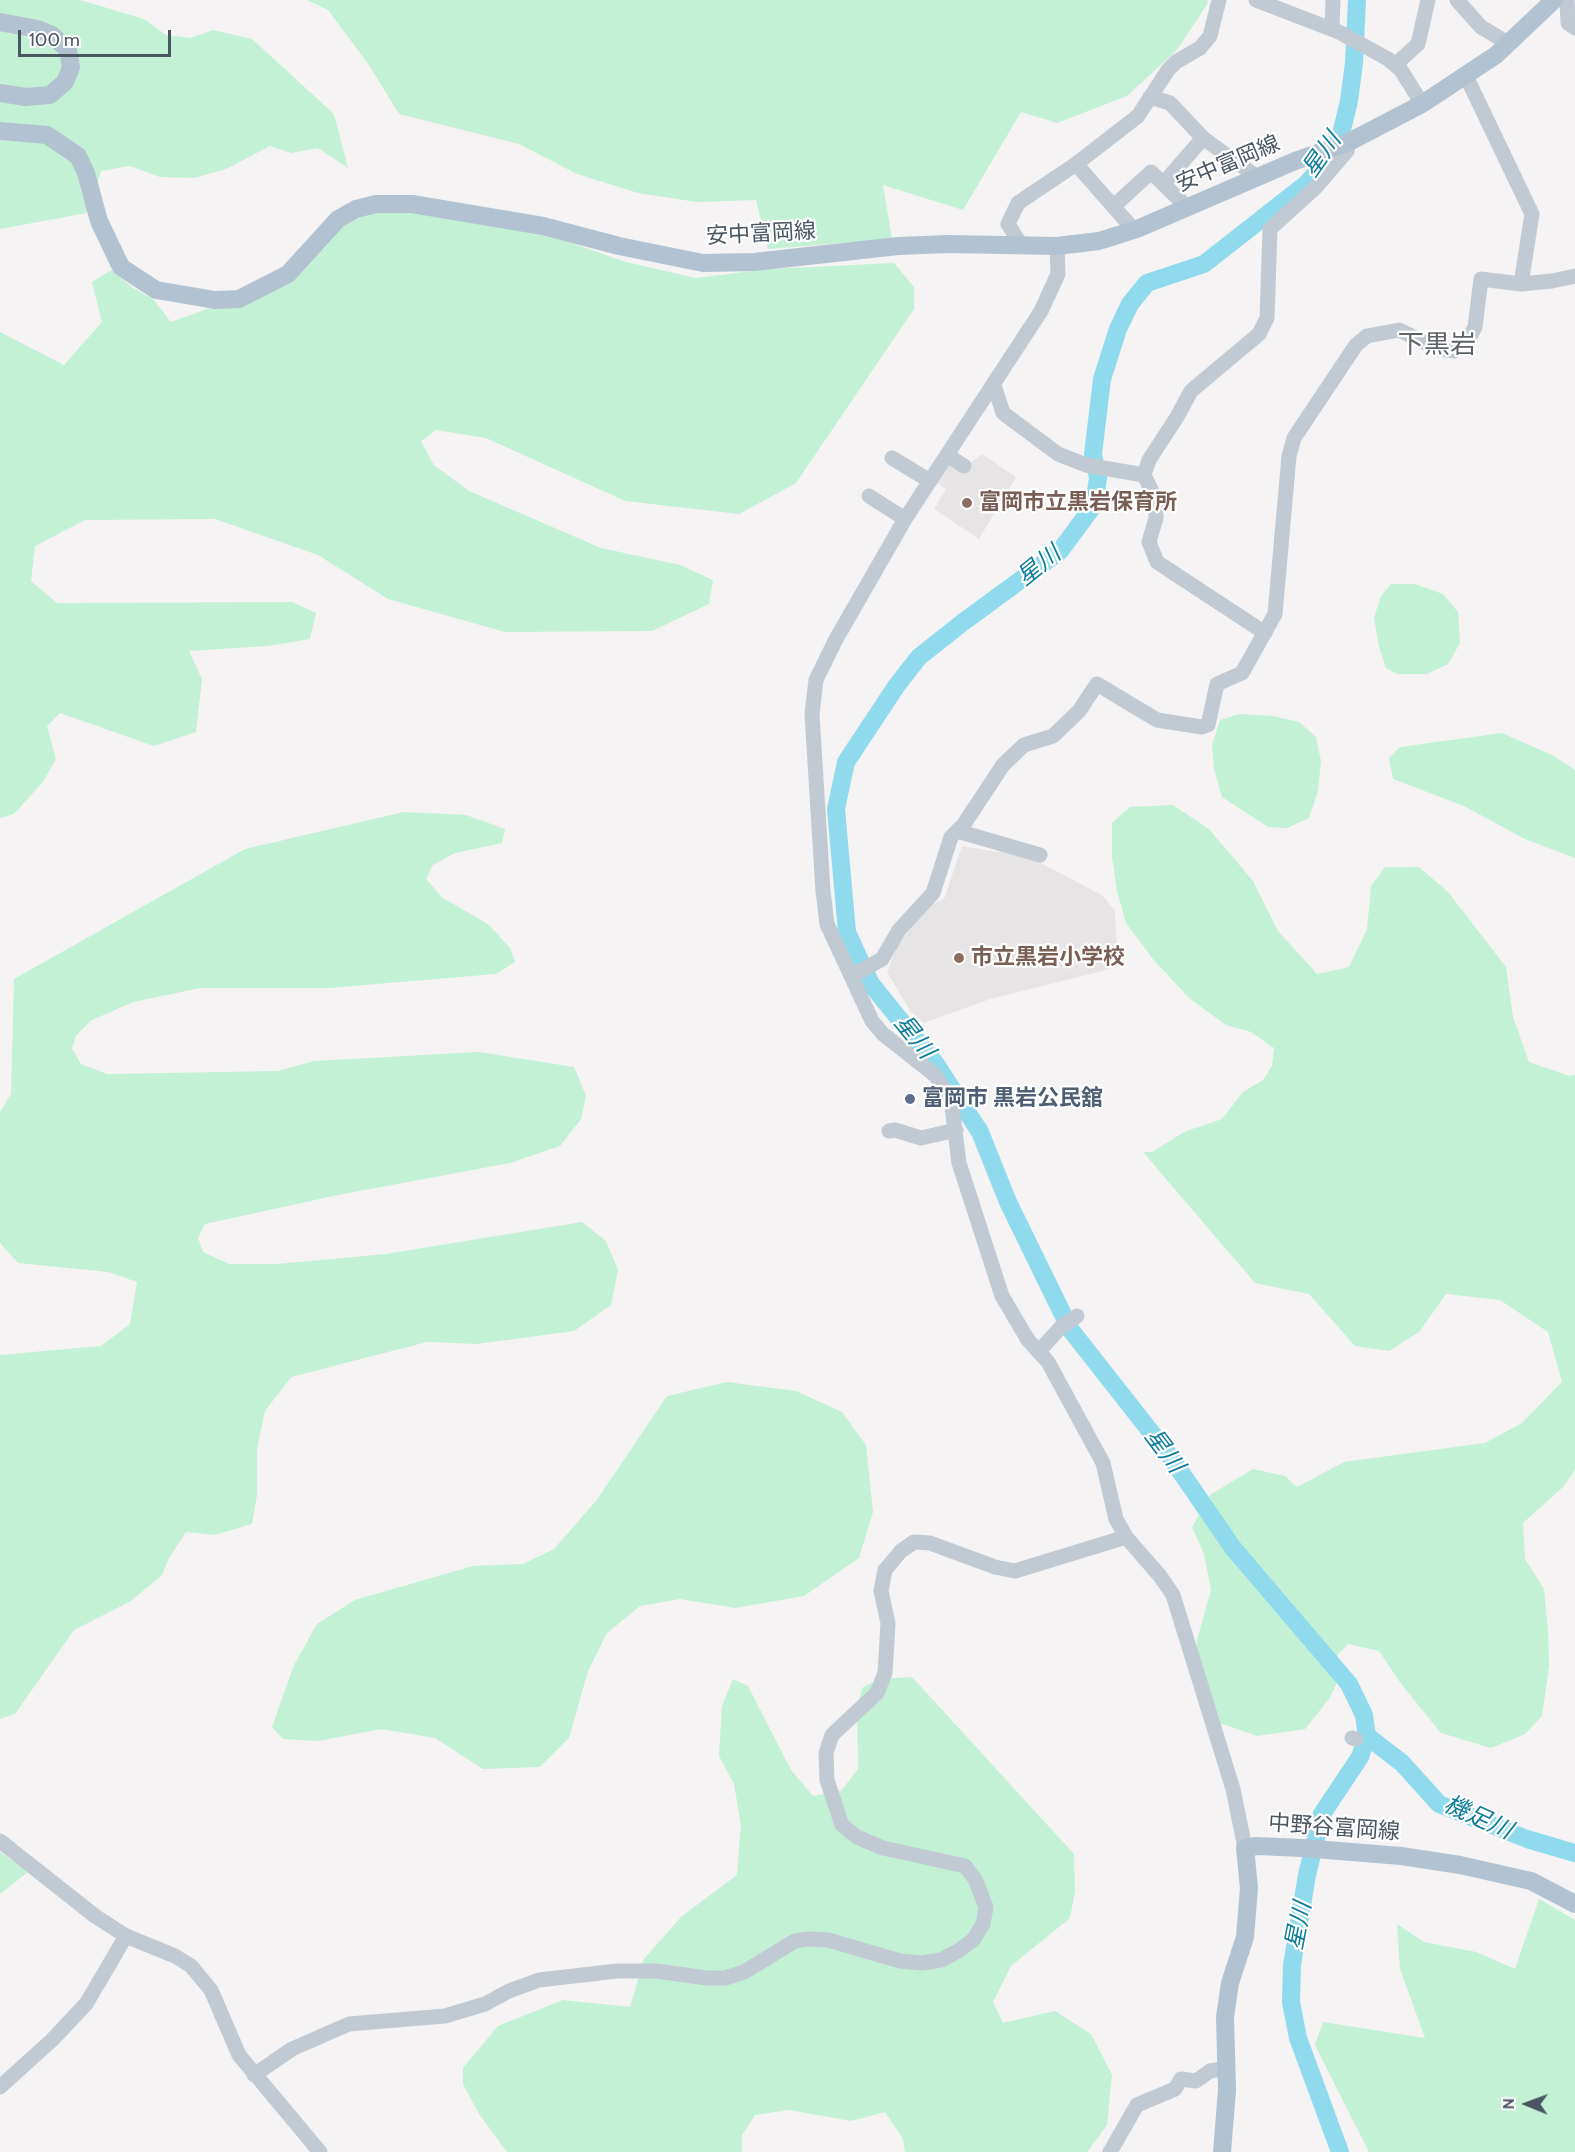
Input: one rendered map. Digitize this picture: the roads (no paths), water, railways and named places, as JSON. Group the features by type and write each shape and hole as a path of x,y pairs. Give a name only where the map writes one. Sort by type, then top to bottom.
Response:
{"main road":[{"name":"安中富岡線","path":"0,131 47,135 78,156 86,173 99,222 121,267 156,290 215,300 239,299 288,274 338,219 356,209 376,204 412,204 543,226 619,246 703,262 754,262 938,244 1057,246 1099,241 1134,230 1295,161 1347,143 1422,105 1466,76 1508,43 1554,0"},
{"path":"0,22 38,29 52,35 68,50 70,67 65,82 50,95 25,98 0,93"},
{"name":"中野谷富岡線","path":"1222,2152 1227,2068 1226,2001 1247,1923 1249,1888 1245,1848 1257,1846 1302,1848 1401,1856 1460,1865 1531,1881 1575,1904"}],"street":[{"path":"1022,245 1008,224 1018,203 1076,164 1138,116 1176,62 1200,48 1210,36 1219,0"},
{"path":"1256,0 1335,30 1368,46 1395,65 1422,105"},
{"path":"1333,0 1335,30"},
{"path":"1395,65 1418,44 1428,0"},
{"path":"1457,0 1481,27 1508,43"},
{"path":"1567,0 1568,23 1575,28"},
{"path":"1466,76 1532,214 1521,284"},
{"path":"1150,98 1170,103 1203,138 1257,177"},
{"path":"1163,184 1203,138"},
{"path":"1265,633 1157,562 1149,542 1156,518 1156,500 1144,476 1149,460 1178,417 1191,391 1259,334 1267,318 1270,228 1315,188 1347,151 1347,143"},
{"path":"1076,164 1134,230"},
{"path":"1114,206 1151,172 1187,207"},
{"path":"1057,246 1058,273 1048,298 994,385 905,519 816,680 812,714 827,924 853,975 872,1021 883,1034 935,1075 951,1100 959,1163 1002,1296 1015,1322 1039,1351 1063,1387 1103,1463 1116,1519 1126,1538 1160,1576 1173,1595 1233,1789 1245,1848"},
{"path":"853,975 882,959 899,930 933,893 951,837 1003,765 1024,745 1053,736 1079,711 1097,684 1157,720 1202,727 1208,725 1217,684 1242,672 1275,614 1289,456 1294,438 1356,345 1367,336 1399,330 1438,349 1455,351 1466,344 1475,327 1481,279 1521,284 1575,276"},
{"path":"994,385 1003,413 1058,454 1086,465 1144,476"},
{"path":"948,455 964,466"},
{"path":"892,458 930,481"},
{"path":"869,496 905,519"},
{"path":"957,831 1040,855"},
{"path":"889,1131 895,1130 921,1138 956,1130"},
{"path":"1039,1351 1061,1327 1077,1316"},
{"path":"254,2076 292,2049 350,2024 445,2016 485,2004 509,1991 539,1980 617,1971 656,1971 725,1978 744,1972 795,1941 808,1939 828,1940 900,1961 922,1964 941,1960 958,1951 973,1940 983,1924 986,1907 975,1879 965,1866 884,1848 857,1837 842,1825 827,1780 826,1753 832,1735 842,1723 867,1705 877,1693 885,1673 888,1623 881,1591 885,1570 901,1551 914,1542 930,1543 995,1567 1015,1571 1126,1538"},
{"path":"0,1841 94,1916 126,1936 176,1956 191,1966 211,1990 239,2055 254,2076 320,2152"},
{"path":"0,2086 52,2040 86,2004 126,1936"},
{"path":"1110,2152 1137,2105 1175,2089 1181,2079 1196,2081 1210,2071 1227,2068"}],"waterway":[{"name":"星川","path":"1340,2152 1298,2038 1291,2002 1292,1965 1307,1875 1322,1814 1360,1757 1367,1736 1364,1715 1349,1684 1233,1548 1169,1455 1070,1329 1008,1202 980,1132 935,1063 871,984 847,932 836,809 846,762 897,685 919,657 1060,551 1094,505 1098,478 1093,454 1102,379 1118,329 1130,304 1147,283 1204,264 1306,184 1341,134 1349,101 1354,63 1357,0"},
{"name":"機足川","path":"1367,1736 1402,1763 1439,1804 1527,1839 1575,1853"}],"place":[{"name":"富岡市立黒岩保育所","path":"967,503"},
{"name":"市立黒岩小学校","path":"959,958"},
{"name":"富岡市 黒岩公民舘","path":"910,1099"}],"district":[{"name":"下黒岩","path":"1437,345"}]}
